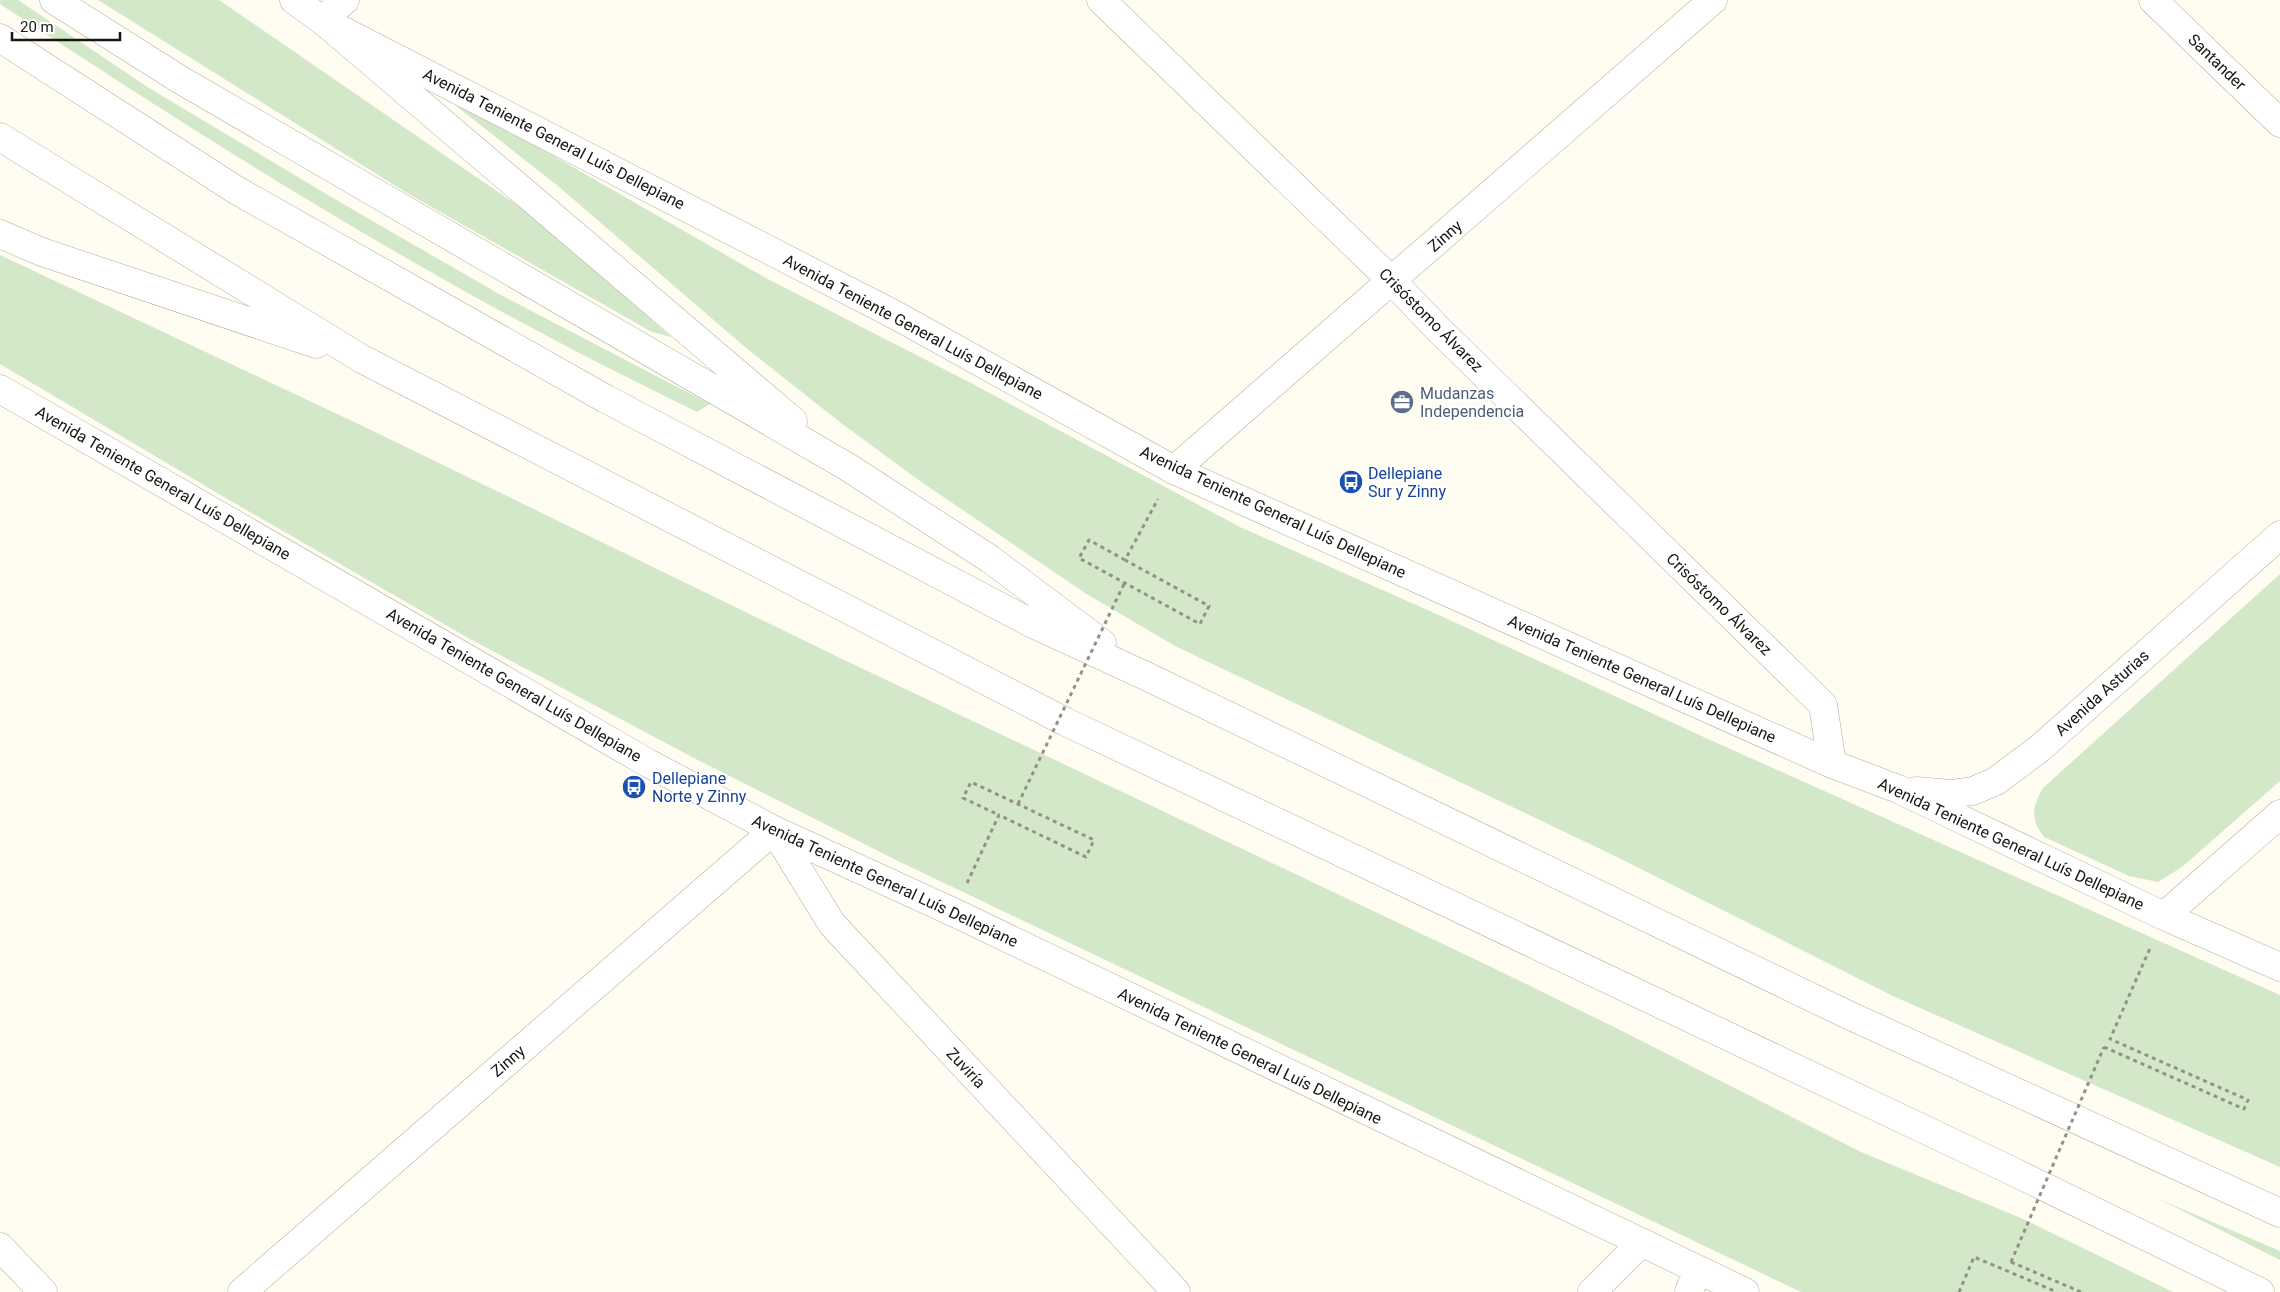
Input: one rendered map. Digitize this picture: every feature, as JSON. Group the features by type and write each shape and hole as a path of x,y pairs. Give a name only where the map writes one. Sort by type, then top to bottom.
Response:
{"main road":[{"path":"54,0 179,79 846,466 990,559 1148,676"},
{"name":"Avenida Teniente General Luís Dellepiane","path":"294,0 322,20 897,316 1174,470 1832,764 1898,789 2164,916 2280,967"},
{"path":"345,0 322,20 846,466"},
{"name":"Crisóstomo Álvarez","path":"1101,0 1393,282 1438,329 1822,705 1832,764"},
{"name":"Zinny","path":"1174,470 1393,282 1713,0"},
{"name":"Santander","path":"2153,0 2280,123"},
{"path":"0,38 236,190 606,399 1031,622 1148,676 1833,1008 2280,1213"},
{"path":"0,137 362,359 1066,722 2012,1170 2260,1292"},
{"path":"0,234 42,252 362,359"},
{"name":"Avenida Teniente General Luís Dellepiane","path":"0,389 648,763 774,830 953,912 1641,1243 1693,1281 1745,1292"},
{"name":"Avenida Asturias","path":"1898,789 1951,794 1973,791 1996,781 2039,749 2280,535"},
{"path":"2164,916 2280,814"},
{"name":"Zinny","path":"242,1292 774,830"},
{"name":"Zuviría","path":"774,830 832,924 1176,1292"},
{"path":"1592,1292 1641,1243"},
{"path":"0,1247 43,1292"}],"path":[{"path":"1125,560 1174,470"},
{"path":"1089,540 1125,560 1209,606 1200,624 1079,558 1089,540"},
{"path":"1018,804 1124,582"},
{"path":"971,782 1018,804 1094,840 1086,857 963,798 971,782"},
{"path":"953,912 999,815"},
{"path":"2081,1292 2011,1262 2104,1047 2244,1109 2248,1100 2110,1039 2164,916"},
{"path":"1959,1292 1974,1257 2057,1292"}],"green space":[{"path":"0,0 18,0 149,88 338,201 499,294 710,404 697,412 622,375 478,299 342,220 207,138 0,4"},
{"path":"98,0 219,0 540,221 671,337 652,332 407,193"},
{"path":"456,106 479,113 764,277 969,382 1240,527 2280,995 2280,1167 1893,996 1617,857 1175,646 1085,593 920,481 841,423 745,347 558,186"},
{"path":"0,255 373,431 838,657 1485,964 1861,1152 2021,1218 2173,1292 1801,1292 898,861 694,758 470,639 224,497 0,364"},
{"path":"2280,574 2280,781 2182,867 2158,882 2129,876 2044,837 2036,824 2034,813 2043,788"},
{"path":"2159,1199 2280,1251 2280,1260"}],"place":[{"name":"Mudanzas Independencia","path":"1402,402"},
{"name":"Dellepiane Sur y Zinny","path":"1351,482"},
{"name":"Dellepiane Norte y Zinny","path":"634,787"}]}
